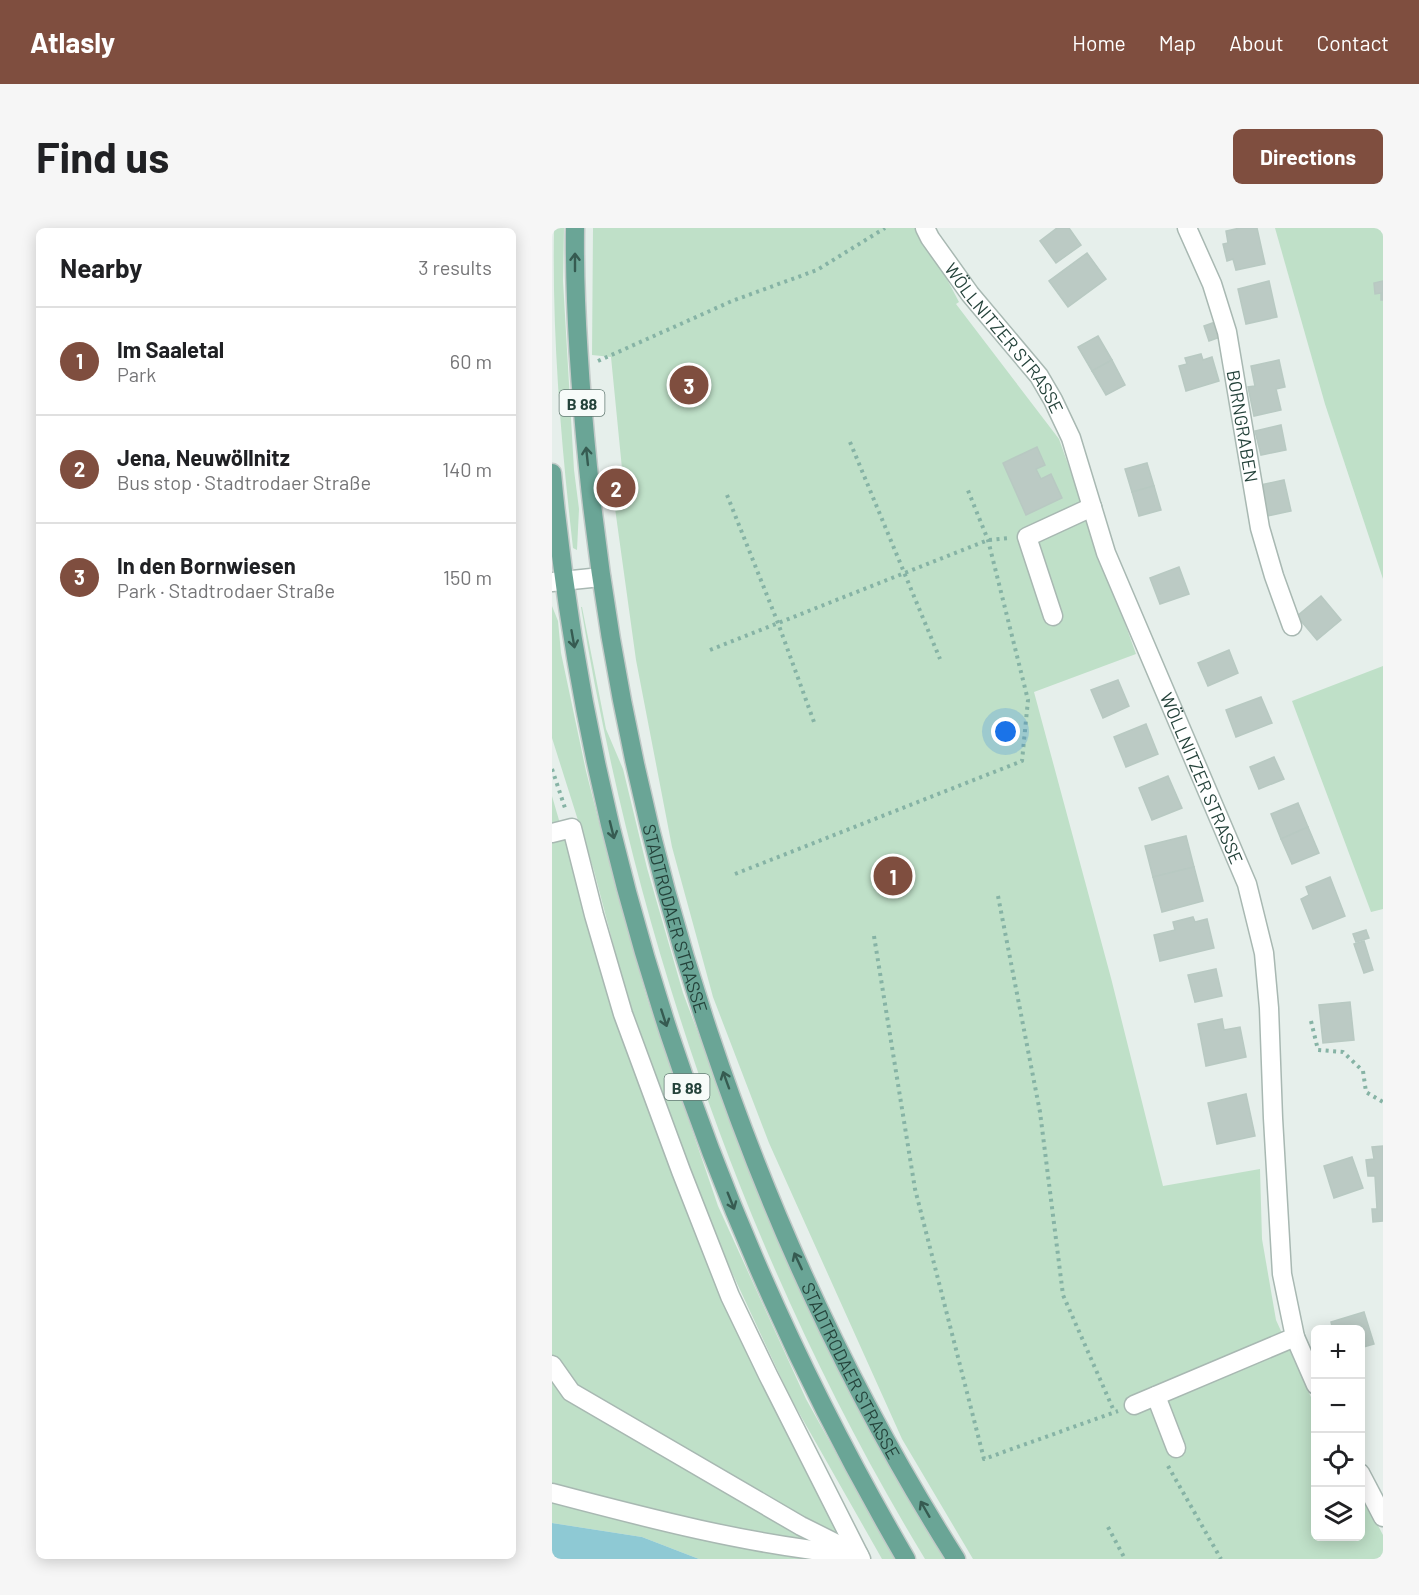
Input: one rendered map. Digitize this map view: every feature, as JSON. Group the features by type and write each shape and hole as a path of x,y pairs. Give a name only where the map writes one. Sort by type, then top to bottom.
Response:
{"main road":[{"name":"STADTRODAER STRASSE","path":"575,228 579,370 601,577 627,729 672,914 720,1064 746,1136 791,1244 836,1343 891,1450 956,1559"},
{"name":"B 88","path":"552,473 558,582 607,810 635,922 686,1084 714,1160 769,1292 819,1401 872,1502 906,1559"}],"street":[{"name":"WÖLLNITZER STRASSE","path":"925,228 970,294 1039,376 1053,400 1071,438 1106,553 1247,884 1264,953 1269,1008 1282,1274 1295,1337 1313,1379"},
{"name":"BORNGRABEN","path":"1188,228 1212,284 1227,332 1260,528 1292,626"},
{"path":"1053,616 1027,537 1092,507"},
{"path":"558,582 601,577"},
{"path":"552,833 572,828 623,1014 730,1296 860,1557"},
{"path":"1134,1405 1295,1337"},
{"path":"552,1365 571,1392 801,1526 860,1557"},
{"path":"1156,1396 1176,1448"},
{"path":"1365,1483 1383,1517"},
{"path":"552,1493 668,1522 817,1551 860,1557"}],"path":[{"path":"579,370 732,301 817,270 885,228"},
{"path":"850,442 940,659"},
{"path":"735,874 1022,761 1028,700 988,540 967,489"},
{"path":"727,495 778,623 814,722"},
{"path":"710,650 988,540 1027,537"},
{"path":"552,769 572,828"},
{"path":"998,896 1040,1112 1063,1295 1115,1412"},
{"path":"874,936 915,1189 984,1459 1134,1405"},
{"path":"1311,1021 1318,1050 1343,1052 1363,1071 1366,1092 1383,1102"},
{"path":"1176,1448 1162,1456 1221,1559"},
{"path":"1108,1527 1125,1559"}],"green space":[{"path":"554,228 564,228 563,281 574,470 579,509 577,550 573,548 558,388 554,308"},
{"path":"593,228 920,228 959,302 956,304 1059,439 1136,654 1034,692 1111,978 1163,1186 1260,1169 1262,1239 1276,1320 1311,1397 1311,1541 1365,1541 1365,1501 1383,1535 1383,1559 973,1559 902,1439 769,1143 713,997 672,847 636,660 614,501 624,489 611,357 592,355"},
{"path":"1275,228 1383,228 1383,579 1325,404"},
{"path":"552,606 558,621 561,653 586,771 617,893 647,998 718,1206 806,1399 895,1559 882,1559 790,1397 700,1204 626,993 594,871 552,738"},
{"path":"581,607 606,729 623,769 647,868 683,993 723,1099 750,1169 861,1411 898,1482 944,1559 925,1559 862,1449 805,1335 753,1218 708,1100 668,979 633,856 604,732"},
{"path":"1383,666 1383,909 1371,912 1292,701"},
{"path":"552,796 620,1031 855,1559 699,1559 642,1537 552,1523"}],"water":[{"path":"552,1523 642,1537 699,1559 552,1559"}],"building":[{"path":"1057,228 1069,228 1081,245 1056,263 1040,241"},
{"path":"1257,228 1265,264 1236,270 1233,259 1227,261 1223,244 1228,243 1226,231"},
{"path":"1087,253 1106,279 1068,307 1049,281"},
{"path":"1269,281 1277,317 1246,324 1238,289"},
{"path":"1383,281 1383,300 1381,300 1381,293 1375,294 1374,283"},
{"path":"1218,321 1223,336 1209,341 1204,326"},
{"path":"1098,336 1112,360 1092,371 1078,347"},
{"path":"1201,354 1203,360 1212,357 1219,381 1186,391 1179,366 1187,364 1185,358"},
{"path":"1112,360 1125,385 1106,395 1092,371"},
{"path":"1279,360 1285,387 1276,389 1281,410 1254,416 1248,387 1255,386 1251,366"},
{"path":"1281,425 1286,450 1261,455 1255,431"},
{"path":"1037,447 1045,465 1036,469 1041,479 1051,474 1062,498 1026,515 1003,463"},
{"path":"1147,463 1154,486 1132,492 1125,469"},
{"path":"1284,480 1291,511 1267,516 1260,485"},
{"path":"1154,486 1161,510 1139,516 1132,492"},
{"path":"1179,567 1189,594 1160,604 1150,578"},
{"path":"1321,596 1341,620 1317,640 1297,616"},
{"path":"1229,650 1238,673 1208,686 1198,663"},
{"path":"1118,680 1129,706 1103,718 1091,690"},
{"path":"1261,697 1272,723 1236,737 1226,710"},
{"path":"1146,724 1158,754 1126,767 1114,737"},
{"path":"1274,757 1284,779 1259,789 1250,767"},
{"path":"1168,776 1182,808 1152,820 1139,788"},
{"path":"1298,803 1308,827 1281,839 1271,814"},
{"path":"1308,827 1319,853 1292,864 1281,839"},
{"path":"1186,836 1194,867 1153,877 1145,846"},
{"path":"1194,867 1203,901 1162,912 1153,877"},
{"path":"1330,877 1345,916 1313,929 1301,899 1309,895 1306,887"},
{"path":"1193,917 1195,922 1207,919 1214,948 1160,961 1154,935 1175,930 1173,922"},
{"path":"1366,930 1369,938 1356,942 1353,934"},
{"path":"1364,941 1373,970 1364,973 1354,944"},
{"path":"1216,969 1222,996 1195,1002 1188,975"},
{"path":"1350,1002 1354,1040 1323,1043 1319,1005"},
{"path":"1222,1019 1224,1030 1240,1027 1246,1057 1206,1066 1198,1024"},
{"path":"1246,1094 1255,1136 1217,1144 1208,1103"},
{"path":"1383,1146 1383,1221 1373,1222 1372,1209 1377,1209 1375,1176 1368,1176 1366,1160 1374,1159 1372,1147"},
{"path":"1352,1157 1363,1188 1334,1198 1324,1166"},
{"path":"1364,1312 1374,1344 1365,1347 1365,1325 1332,1325 1331,1322"}],"place":[{"name":"In den Bornwiesen","path":"689,385"},
{"name":"Jena, Neuwöllnitz","path":"616,488"},
{"name":"Im Saaletal","path":"893,876"}]}
